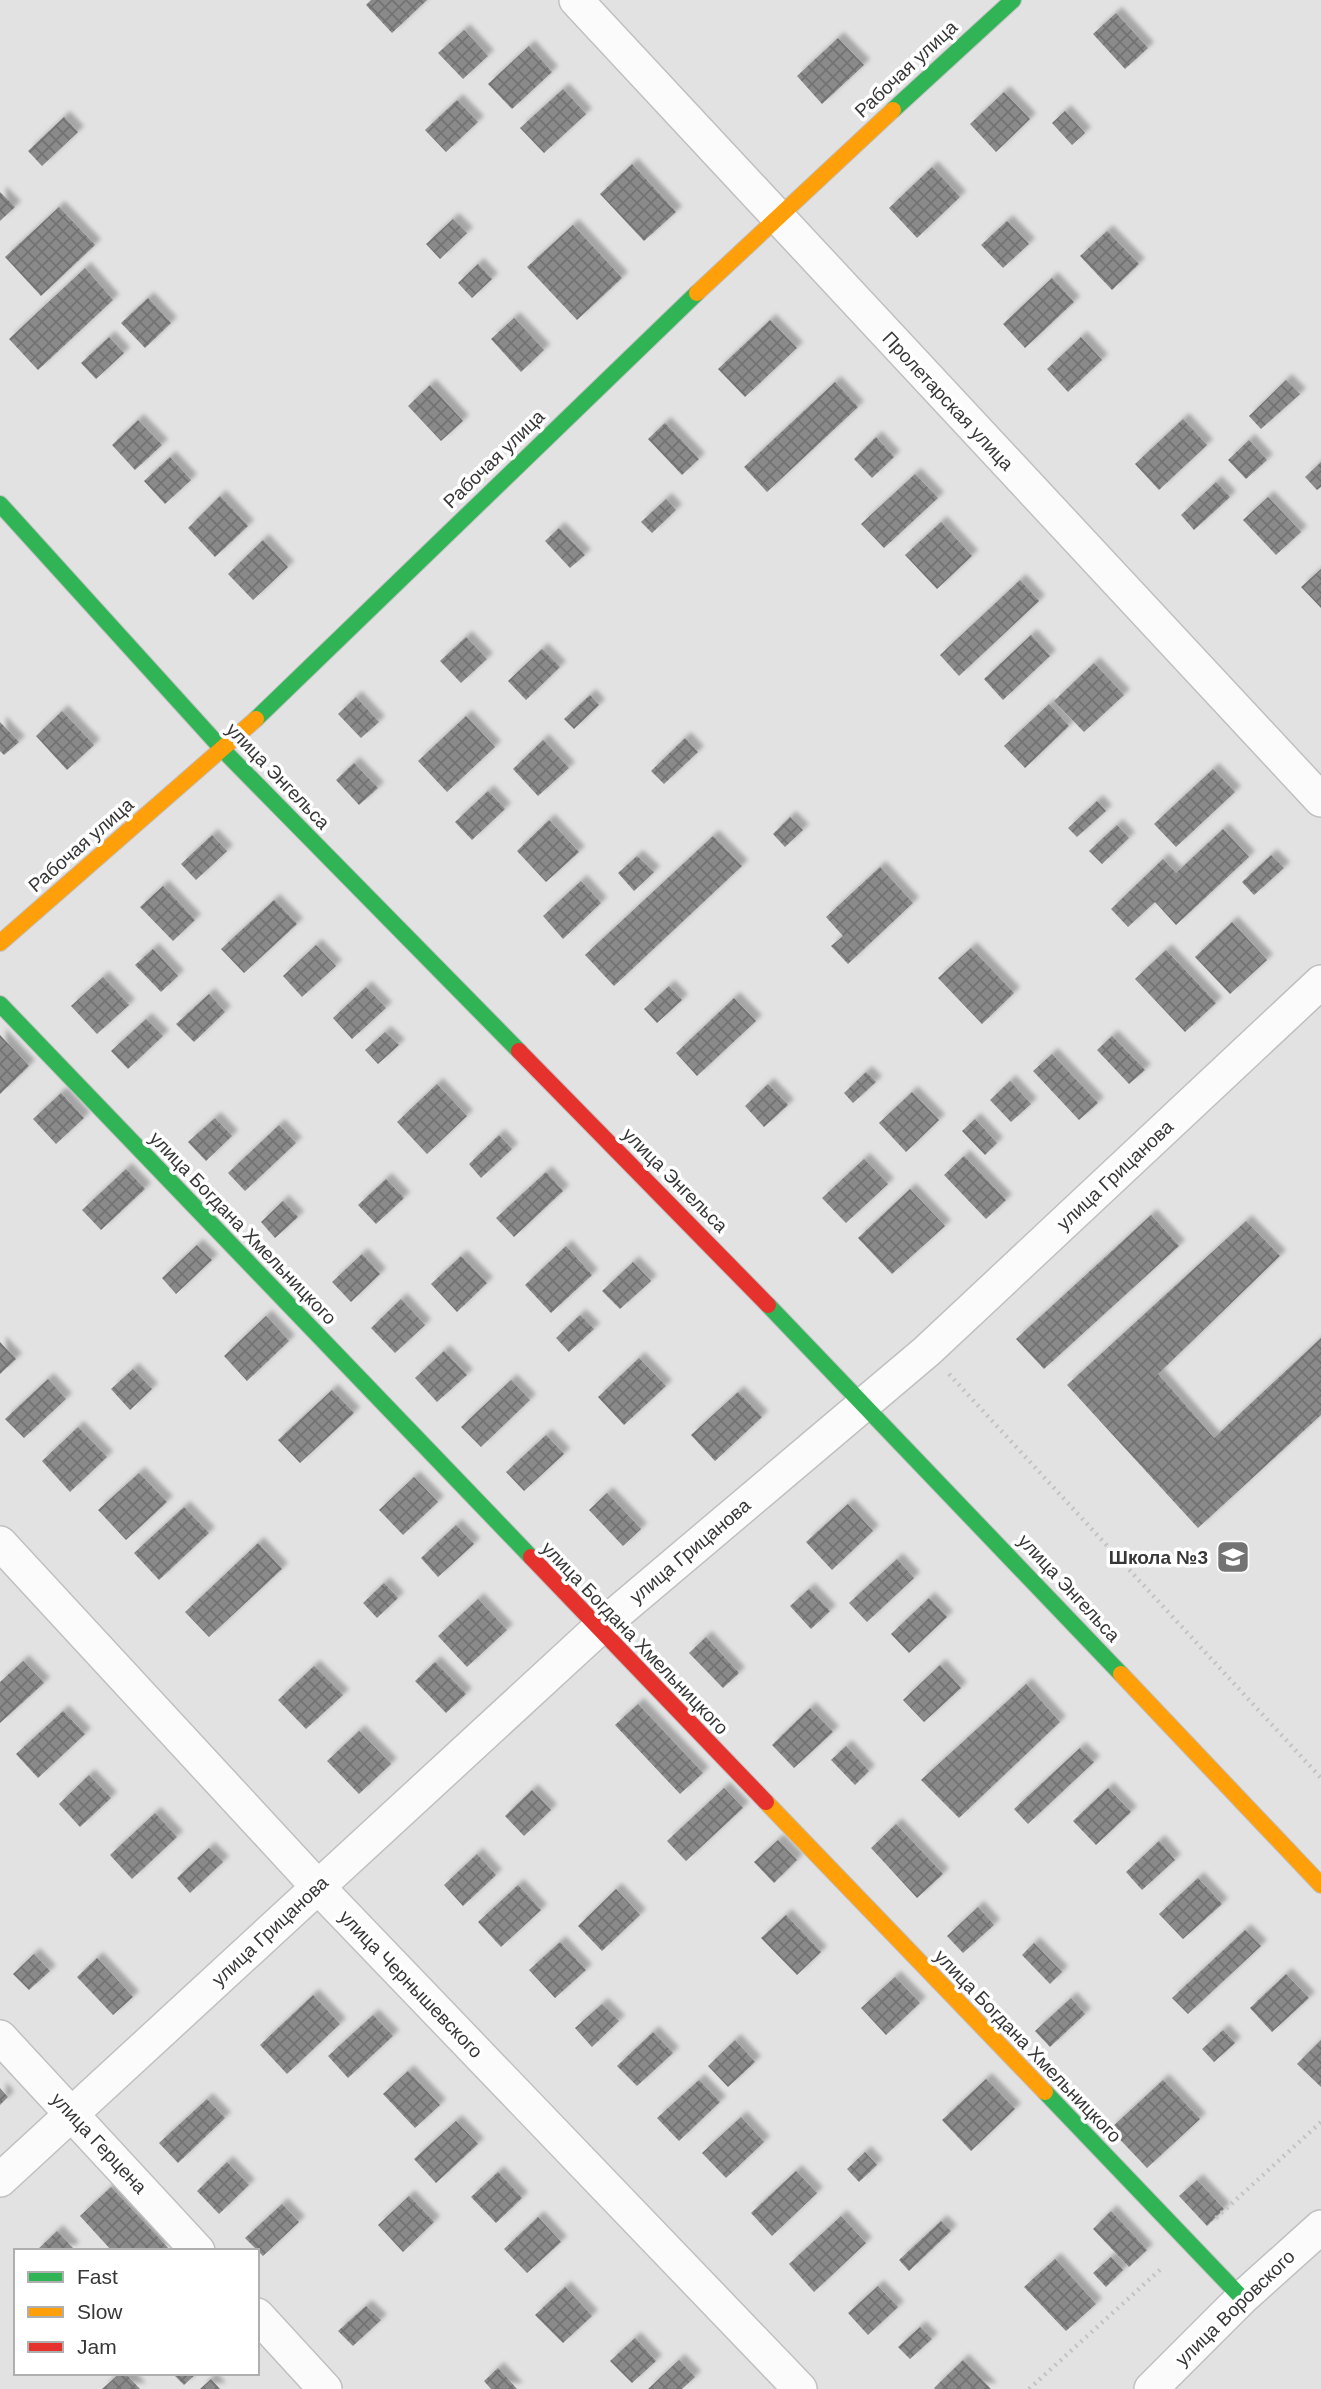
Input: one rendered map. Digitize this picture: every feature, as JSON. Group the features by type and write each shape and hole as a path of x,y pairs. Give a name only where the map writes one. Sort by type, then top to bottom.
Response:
{"street":[{"name":"Пролетарская улица","path":"576,0 1321,800"},
{"name":"Рабочая улица","path":"0,943 223,750 776,217 1013,0"},
{"name":"улица Энгельса","path":"0,504 223,750 864,1402 1321,1885"},
{"name":"улица Грицанова","path":"0,2180 598,1629 927,1351 1321,982"},
{"name":"улица Богдана Хмельницкого","path":"0,1004 1242,2298"},
{"name":"улица Чернышевского","path":"0,1543 318,1887 800,2389"},
{"name":"улица Герцена","path":"0,2037 196,2249"},
{"name":"улица Воровского","path":"1151,2389 1242,2298 1321,2227"},
{"path":"259,2317 325,2389"}],"path":[{"path":"927,1351 1321,1778"}],"building":[{"path":"371,0 427,0 392,33 366,5"},
{"path":"1116,13 1148,48 1125,69 1093,34"},
{"path":"464,30 488,56 463,79 438,53"},
{"path":"838,38 864,65 822,104 797,76"},
{"path":"529,46 552,72 512,109 488,84"},
{"path":"563,89 586,114 544,153 520,128"},
{"path":"1004,92 1030,119 996,152 970,124"},
{"path":"457,100 478,122 446,152 425,130"},
{"path":"1065,111 1085,133 1072,145 1052,123"},
{"path":"64,117 78,132 42,166 28,151"},
{"path":"632,164 676,212 644,241 600,194"},
{"path":"932,167 960,197 917,238 889,208"},
{"path":"0,192 15,207 0,221"},
{"path":"59,207 95,245 41,296 5,257"},
{"path":"453,219 467,233 440,259 426,244"},
{"path":"1007,221 1029,244 1003,268 981,245"},
{"path":"573,225 622,278 577,320 527,267"},
{"path":"1107,231 1139,264 1112,290 1080,256"},
{"path":"478,264 492,279 472,298 458,283"},
{"path":"85,268 113,300 38,370 9,339"},
{"path":"1052,278 1074,302 1025,348 1003,324"},
{"path":"148,298 171,323 145,348 121,323"},
{"path":"514,318 544,350 521,372 491,339"},
{"path":"770,320 797,348 745,397 718,369"},
{"path":"109,337 124,353 96,379 81,363"},
{"path":"1081,337 1102,360 1068,392 1047,369"},
{"path":"1286,380 1300,394 1261,429 1249,416"},
{"path":"835,382 858,407 767,492 744,467"},
{"path":"430,385 463,421 441,441 408,406"},
{"path":"1183,419 1207,445 1159,490 1135,464"},
{"path":"138,420 162,445 135,470 112,445"},
{"path":"665,423 699,459 682,475 648,439"},
{"path":"876,437 894,457 872,478 854,459"},
{"path":"1249,440 1267,460 1246,479 1228,460"},
{"path":"170,457 191,480 165,504 144,481"},
{"path":"1321,462 1321,487 1317,490 1305,477"},
{"path":"915,474 938,498 884,548 861,524"},
{"path":"1216,482 1230,497 1194,530 1181,515"},
{"path":"220,496 248,526 215,557 188,528"},
{"path":"1268,497 1301,532 1276,555 1243,520"},
{"path":"666,499 676,510 652,533 641,522"},
{"path":"941,522 972,556 937,589 905,555"},
{"path":"559,528 585,555 570,568 545,541"},
{"path":"263,540 288,567 253,600 228,574"},
{"path":"1321,569 1321,608 1301,587"},
{"path":"1020,580 1039,601 959,676 940,655"},
{"path":"1031,635 1050,656 1003,700 984,679"},
{"path":"466,637 487,659 461,683 440,661"},
{"path":"542,649 560,667 526,700 508,681"},
{"path":"1094,663 1124,695 1084,732 1054,701"},
{"path":"590,695 599,705 574,729 564,719"},
{"path":"356,697 379,722 361,738 338,714"},
{"path":"1049,704 1069,726 1025,768 1004,746"},
{"path":"62,711 94,745 67,770 36,736"},
{"path":"466,716 495,747 447,792 418,761"},
{"path":"0,722 19,742 4,755 0,751"},
{"path":"685,738 698,752 664,784 651,771"},
{"path":"543,740 569,768 538,796 513,769"},
{"path":"354,763 378,788 359,805 336,780"},
{"path":"1213,769 1235,792 1176,847 1154,824"},
{"path":"488,791 505,809 472,840 455,822"},
{"path":"1097,801 1106,811 1077,837 1068,828"},
{"path":"790,817 803,830 785,847 773,834"},
{"path":"549,820 579,852 546,882 517,851"},
{"path":"1117,825 1129,838 1102,864 1089,851"},
{"path":"1223,829 1249,857 1176,925 1155,902 1128,927 1111,909 1163,859 1176,873"},
{"path":"212,835 227,851 196,880 181,864"},
{"path":"713,836 742,866 614,986 585,955"},
{"path":"1271,855 1284,868 1254,895 1242,882"},
{"path":"637,856 654,872 634,891 618,873"},
{"path":"880,867 913,903 848,964 831,946 843,936 826,917"},
{"path":"581,881 601,903 563,939 543,916"},
{"path":"163,886 195,920 173,941 140,907"},
{"path":"274,900 297,924 244,973 221,949"},
{"path":"1232,922 1267,960 1230,994 1195,957"},
{"path":"316,945 336,966 302,997 283,976"},
{"path":"971,948 1014,993 982,1024 938,978"},
{"path":"153,949 178,976 161,992 135,965"},
{"path":"1166,950 1216,1003 1185,1032 1135,979"},
{"path":"103,977 129,1005 97,1034 71,1006"},
{"path":"669,986 682,1000 657,1023 644,1009"},
{"path":"366,987 386,1008 352,1039 333,1018"},
{"path":"209,994 225,1012 194,1042 176,1024"},
{"path":"734,998 756,1021 697,1076 676,1053"},
{"path":"146,1019 163,1036 128,1069 111,1051"},
{"path":"385,1032 399,1045 378,1064 365,1050"},
{"path":"0,1035 29,1066 0,1094"},
{"path":"1112,1036 1145,1070 1129,1084 1097,1050"},
{"path":"1052,1054 1098,1103 1079,1120 1033,1071"},
{"path":"866,1072 876,1082 853,1103 844,1093"},
{"path":"1010,1081 1031,1104 1011,1122 990,1100"},
{"path":"437,1084 467,1116 427,1154 397,1122"},
{"path":"768,1084 788,1105 764,1127 745,1106"},
{"path":"912,1092 939,1120 906,1152 879,1123"},
{"path":"61,1093 84,1118 56,1144 33,1119"},
{"path":"215,1118 232,1136 206,1161 188,1142"},
{"path":"975,1119 997,1143 985,1155 962,1131"},
{"path":"279,1125 296,1143 245,1191 228,1173"},
{"path":"499,1135 512,1149 481,1178 469,1164"},
{"path":"964,1156 1006,1200 986,1219 944,1175"},
{"path":"864,1159 888,1184 846,1223 822,1198"},
{"path":"126,1169 145,1189 101,1230 82,1210"},
{"path":"546,1172 563,1191 514,1237 496,1218"},
{"path":"386,1179 404,1198 376,1224 358,1205"},
{"path":"910,1189 945,1226 892,1274 858,1238"},
{"path":"283,1201 298,1217 275,1238 261,1222"},
{"path":"1151,1215 1179,1246 1044,1369 1016,1339"},
{"path":"1246,1221 1280,1256 1158,1374 1214,1438 1321,1338 1321,1415 1198,1528 1067,1385"},
{"path":"197,1245 212,1260 176,1294 162,1278"},
{"path":"566,1246 592,1275 551,1313 525,1285"},
{"path":"362,1254 380,1274 351,1302 332,1282"},
{"path":"461,1256 487,1283 457,1312 431,1284"},
{"path":"633,1262 651,1281 620,1309 602,1291"},
{"path":"401,1299 425,1325 395,1353 371,1328"},
{"path":"580,1315 594,1329 569,1352 556,1338"},
{"path":"266,1316 289,1341 247,1381 224,1356"},
{"path":"0,1342 16,1359 0,1374"},
{"path":"444,1351 467,1375 437,1402 415,1378"},
{"path":"639,1358 666,1386 624,1425 598,1397"},
{"path":"133,1369 152,1389 130,1410 111,1389"},
{"path":"48,1379 66,1399 24,1438 5,1419"},
{"path":"511,1380 530,1400 481,1447 461,1427"},
{"path":"332,1390 354,1413 300,1463 278,1440"},
{"path":"738,1392 762,1417 715,1461 691,1435"},
{"path":"78,1427 107,1457 70,1492 42,1461"},
{"path":"546,1435 564,1454 524,1491 506,1472"},
{"path":"139,1473 167,1502 126,1540 98,1510"},
{"path":"414,1477 438,1502 403,1535 379,1510"},
{"path":"607,1493 641,1529 623,1546 589,1510"},
{"path":"848,1504 873,1531 832,1570 806,1542"},
{"path":"184,1507 209,1533 159,1580 134,1553"},
{"path":"456,1525 474,1544 438,1577 421,1558"},
{"path":"258,1543 282,1569 209,1637 185,1612"},
{"path":"897,1559 914,1578 867,1622 849,1603"},
{"path":"384,1583 398,1598 377,1618 363,1603"},
{"path":"809,1589 830,1611 811,1629 790,1606"},
{"path":"929,1598 947,1617 909,1653 891,1634"},
{"path":"478,1599 507,1630 467,1667 438,1636"},
{"path":"706,1637 739,1673 723,1688 689,1653"},
{"path":"23,1661 44,1683 0,1723 0,1682"},
{"path":"435,1662 466,1694 446,1713 415,1681"},
{"path":"940,1665 961,1688 924,1722 903,1700"},
{"path":"314,1666 343,1695 306,1729 278,1700"},
{"path":"1026,1684 1060,1722 959,1818 921,1780"},
{"path":"638,1704 703,1773 680,1794 615,1725"},
{"path":"810,1708 833,1732 794,1768 772,1745"},
{"path":"63,1711 85,1734 38,1778 16,1754"},
{"path":"359,1731 391,1764 359,1794 327,1761"},
{"path":"846,1746 869,1771 855,1785 831,1760"},
{"path":"1080,1748 1094,1762 1028,1824 1014,1809"},
{"path":"89,1775 111,1798 80,1827 59,1804"},
{"path":"724,1788 743,1808 686,1861 667,1841"},
{"path":"1108,1788 1131,1812 1096,1845 1073,1821"},
{"path":"532,1790 551,1810 524,1836 505,1816"},
{"path":"155,1813 177,1837 132,1879 110,1855"},
{"path":"896,1824 943,1874 917,1898 871,1848"},
{"path":"778,1840 797,1860 774,1883 754,1862"},
{"path":"1159,1841 1175,1860 1142,1890 1126,1872"},
{"path":"209,1848 223,1862 190,1893 177,1878"},
{"path":"477,1854 496,1875 463,1906 444,1885"},
{"path":"1198,1878 1222,1904 1183,1939 1159,1914"},
{"path":"518,1885 541,1910 501,1947 478,1922"},
{"path":"616,1889 640,1915 602,1951 578,1926"},
{"path":"978,1907 994,1925 963,1953 947,1936"},
{"path":"786,1915 821,1952 797,1975 761,1938"},
{"path":"1245,1930 1261,1946 1188,2014 1172,1998"},
{"path":"560,1942 586,1970 555,1998 529,1970"},
{"path":"1034,1943 1062,1972 1050,1984 1022,1955"},
{"path":"34,1954 50,1971 29,1990 13,1974"},
{"path":"97,1958 133,1997 113,2015 77,1977"},
{"path":"1286,1974 1309,1998 1272,2032 1250,2008"},
{"path":"895,1977 920,2003 886,2035 861,2008"},
{"path":"313,1995 340,2024 287,2074 260,2045"},
{"path":"1071,1998 1085,2014 1050,2047 1035,2031"},
{"path":"602,2004 619,2021 592,2047 575,2028"},
{"path":"373,2015 393,2036 348,2078 328,2056"},
{"path":"1223,2030 1235,2043 1214,2062 1202,2049"},
{"path":"653,2032 673,2053 637,2086 617,2066"},
{"path":"735,2040 755,2062 728,2087 708,2066"},
{"path":"1321,2040 1321,2087 1297,2064"},
{"path":"408,2071 440,2105 415,2128 383,2094"},
{"path":"986,2079 1015,2109 971,2151 942,2120"},
{"path":"699,2080 720,2102 679,2141 657,2118"},
{"path":"1163,2080 1200,2119 1147,2168 1110,2129"},
{"path":"0,2088 8,2097 0,2105"},
{"path":"207,2099 225,2118 178,2163 159,2143"},
{"path":"741,2117 764,2142 726,2178 702,2153"},
{"path":"456,2121 478,2144 436,2183 414,2159"},
{"path":"865,2152 877,2165 859,2182 847,2169"},
{"path":"227,2162 249,2185 219,2214 197,2191"},
{"path":"796,2171 817,2193 772,2236 751,2213"},
{"path":"498,2172 522,2198 496,2223 471,2197"},
{"path":"1197,2180 1224,2209 1207,2226 1179,2196"},
{"path":"111,2187 169,2249 110,2249 80,2216"},
{"path":"409,2196 434,2222 403,2252 378,2225"},
{"path":"282,2204 299,2222 263,2256 259,2249 245,2238"},
{"path":"1111,2211 1147,2250 1129,2267 1093,2229"},
{"path":"841,2216 866,2243 814,2292 789,2264"},
{"path":"538,2217 561,2242 527,2273 504,2249"},
{"path":"941,2221 951,2231 909,2271 899,2260"},
{"path":"57,2231 73,2248 72,2249 38,2249"},
{"path":"1111,2257 1123,2270 1106,2287 1093,2273"},
{"path":"1055,2259 1096,2304 1066,2331 1024,2287"},
{"path":"878,2286 898,2307 868,2335 848,2313"},
{"path":"565,2287 592,2316 563,2343 535,2315"},
{"path":"366,2306 381,2320 353,2346 338,2331"},
{"path":"920,2327 932,2339 910,2359 898,2347"},
{"path":"635,2338 656,2361 632,2383 610,2361"},
{"path":"679,2360 695,2377 682,2389 648,2389"},
{"path":"963,2360 991,2389 934,2388"},
{"path":"498,2368 517,2389 491,2389 484,2381"},
{"path":"118,2375 127,2375 140,2389 102,2389"},
{"path":"174,2375 195,2375 184,2385"},
{"path":"211,2379 220,2389 200,2389"}],"traffic: fast":[{"path":"893,110 1013,0"},
{"path":"256,719 697,293"},
{"path":"0,504 223,750 519,1051"},
{"path":"0,1004 531,1557"},
{"path":"768,1305 1121,1674"},
{"path":"1045,2092 1242,2298"}],"traffic: slow":[{"path":"697,293 893,110"},
{"path":"0,943 256,719"},
{"path":"1121,1674 1321,1885"},
{"path":"766,1802 1045,2092"}],"traffic: jam":[{"path":"519,1051 768,1305"},
{"path":"531,1557 766,1802"}],"place":[{"name":"Школа №3","path":"1233,1557"}]}
